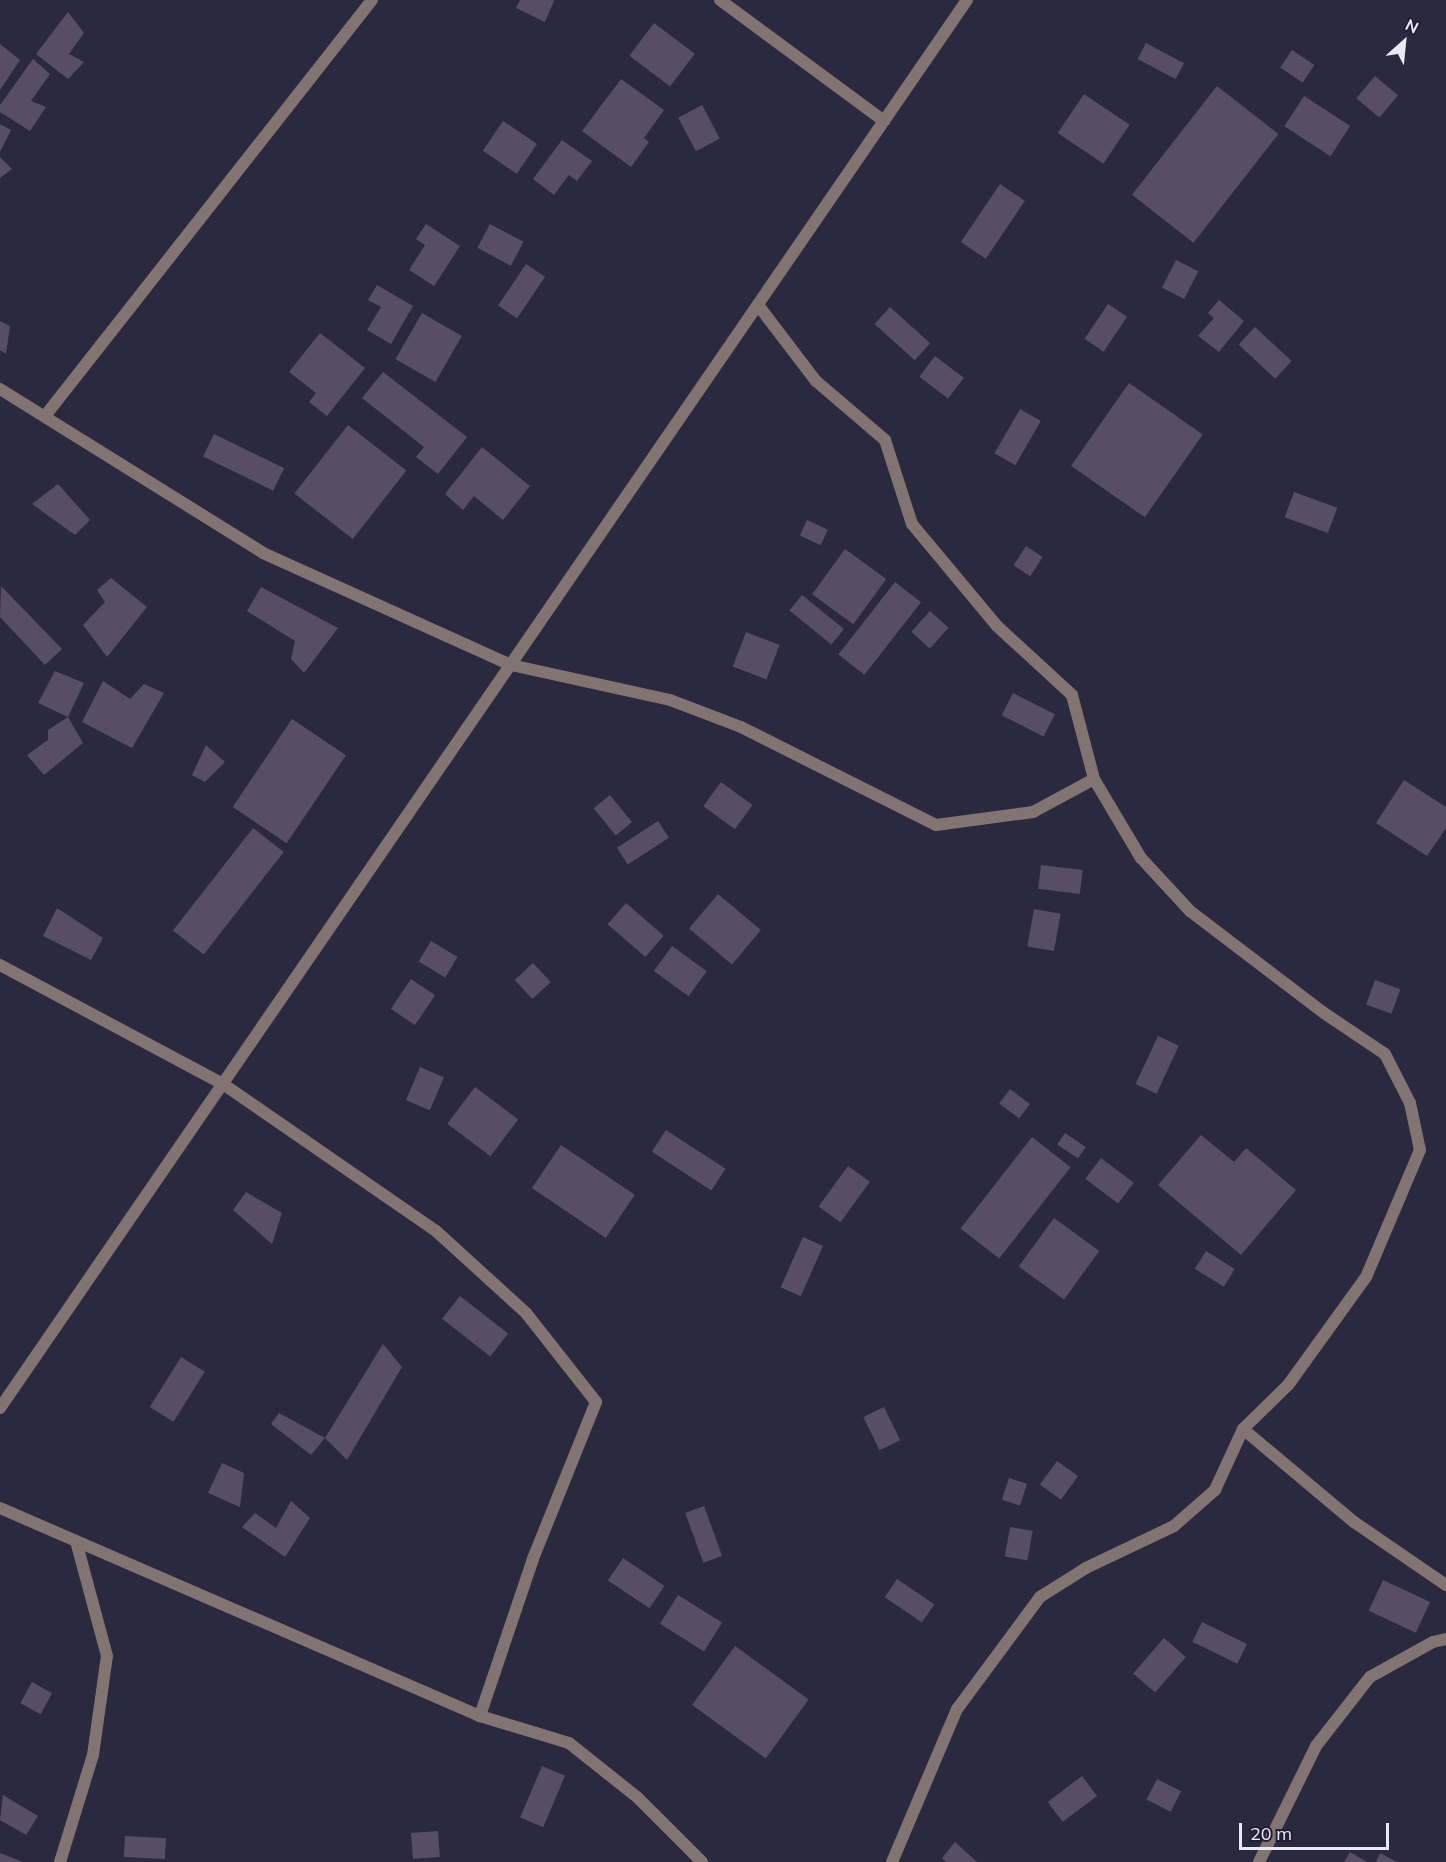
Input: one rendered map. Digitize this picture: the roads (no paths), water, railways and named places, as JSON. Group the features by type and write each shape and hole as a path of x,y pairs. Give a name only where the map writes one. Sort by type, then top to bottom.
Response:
{"street":[{"path":"45,416 372,0"},
{"path":"720,0 884,121"},
{"path":"0,1408 967,0"},
{"path":"758,305 816,381 885,440 912,524 998,626 1072,695 1094,779 1141,858 1190,911 1324,1013 1385,1054 1410,1103 1420,1150 1366,1277 1288,1385 1243,1429 1215,1490 1174,1526 1086,1568 1040,1597 957,1709 892,1862"},
{"path":"0,390 263,553 511,665 670,700 741,727 936,825 1033,812 1094,779"},
{"path":"0,965 223,1084 436,1231 526,1313 596,1402 533,1559 480,1716"},
{"path":"1243,1429 1354,1522 1446,1585"},
{"path":"0,1508 480,1716 570,1743 637,1797 702,1862"},
{"path":"60,1862 93,1755 107,1656 76,1541"},
{"path":"1259,1862 1316,1746 1370,1677 1433,1641 1446,1639"}]}
